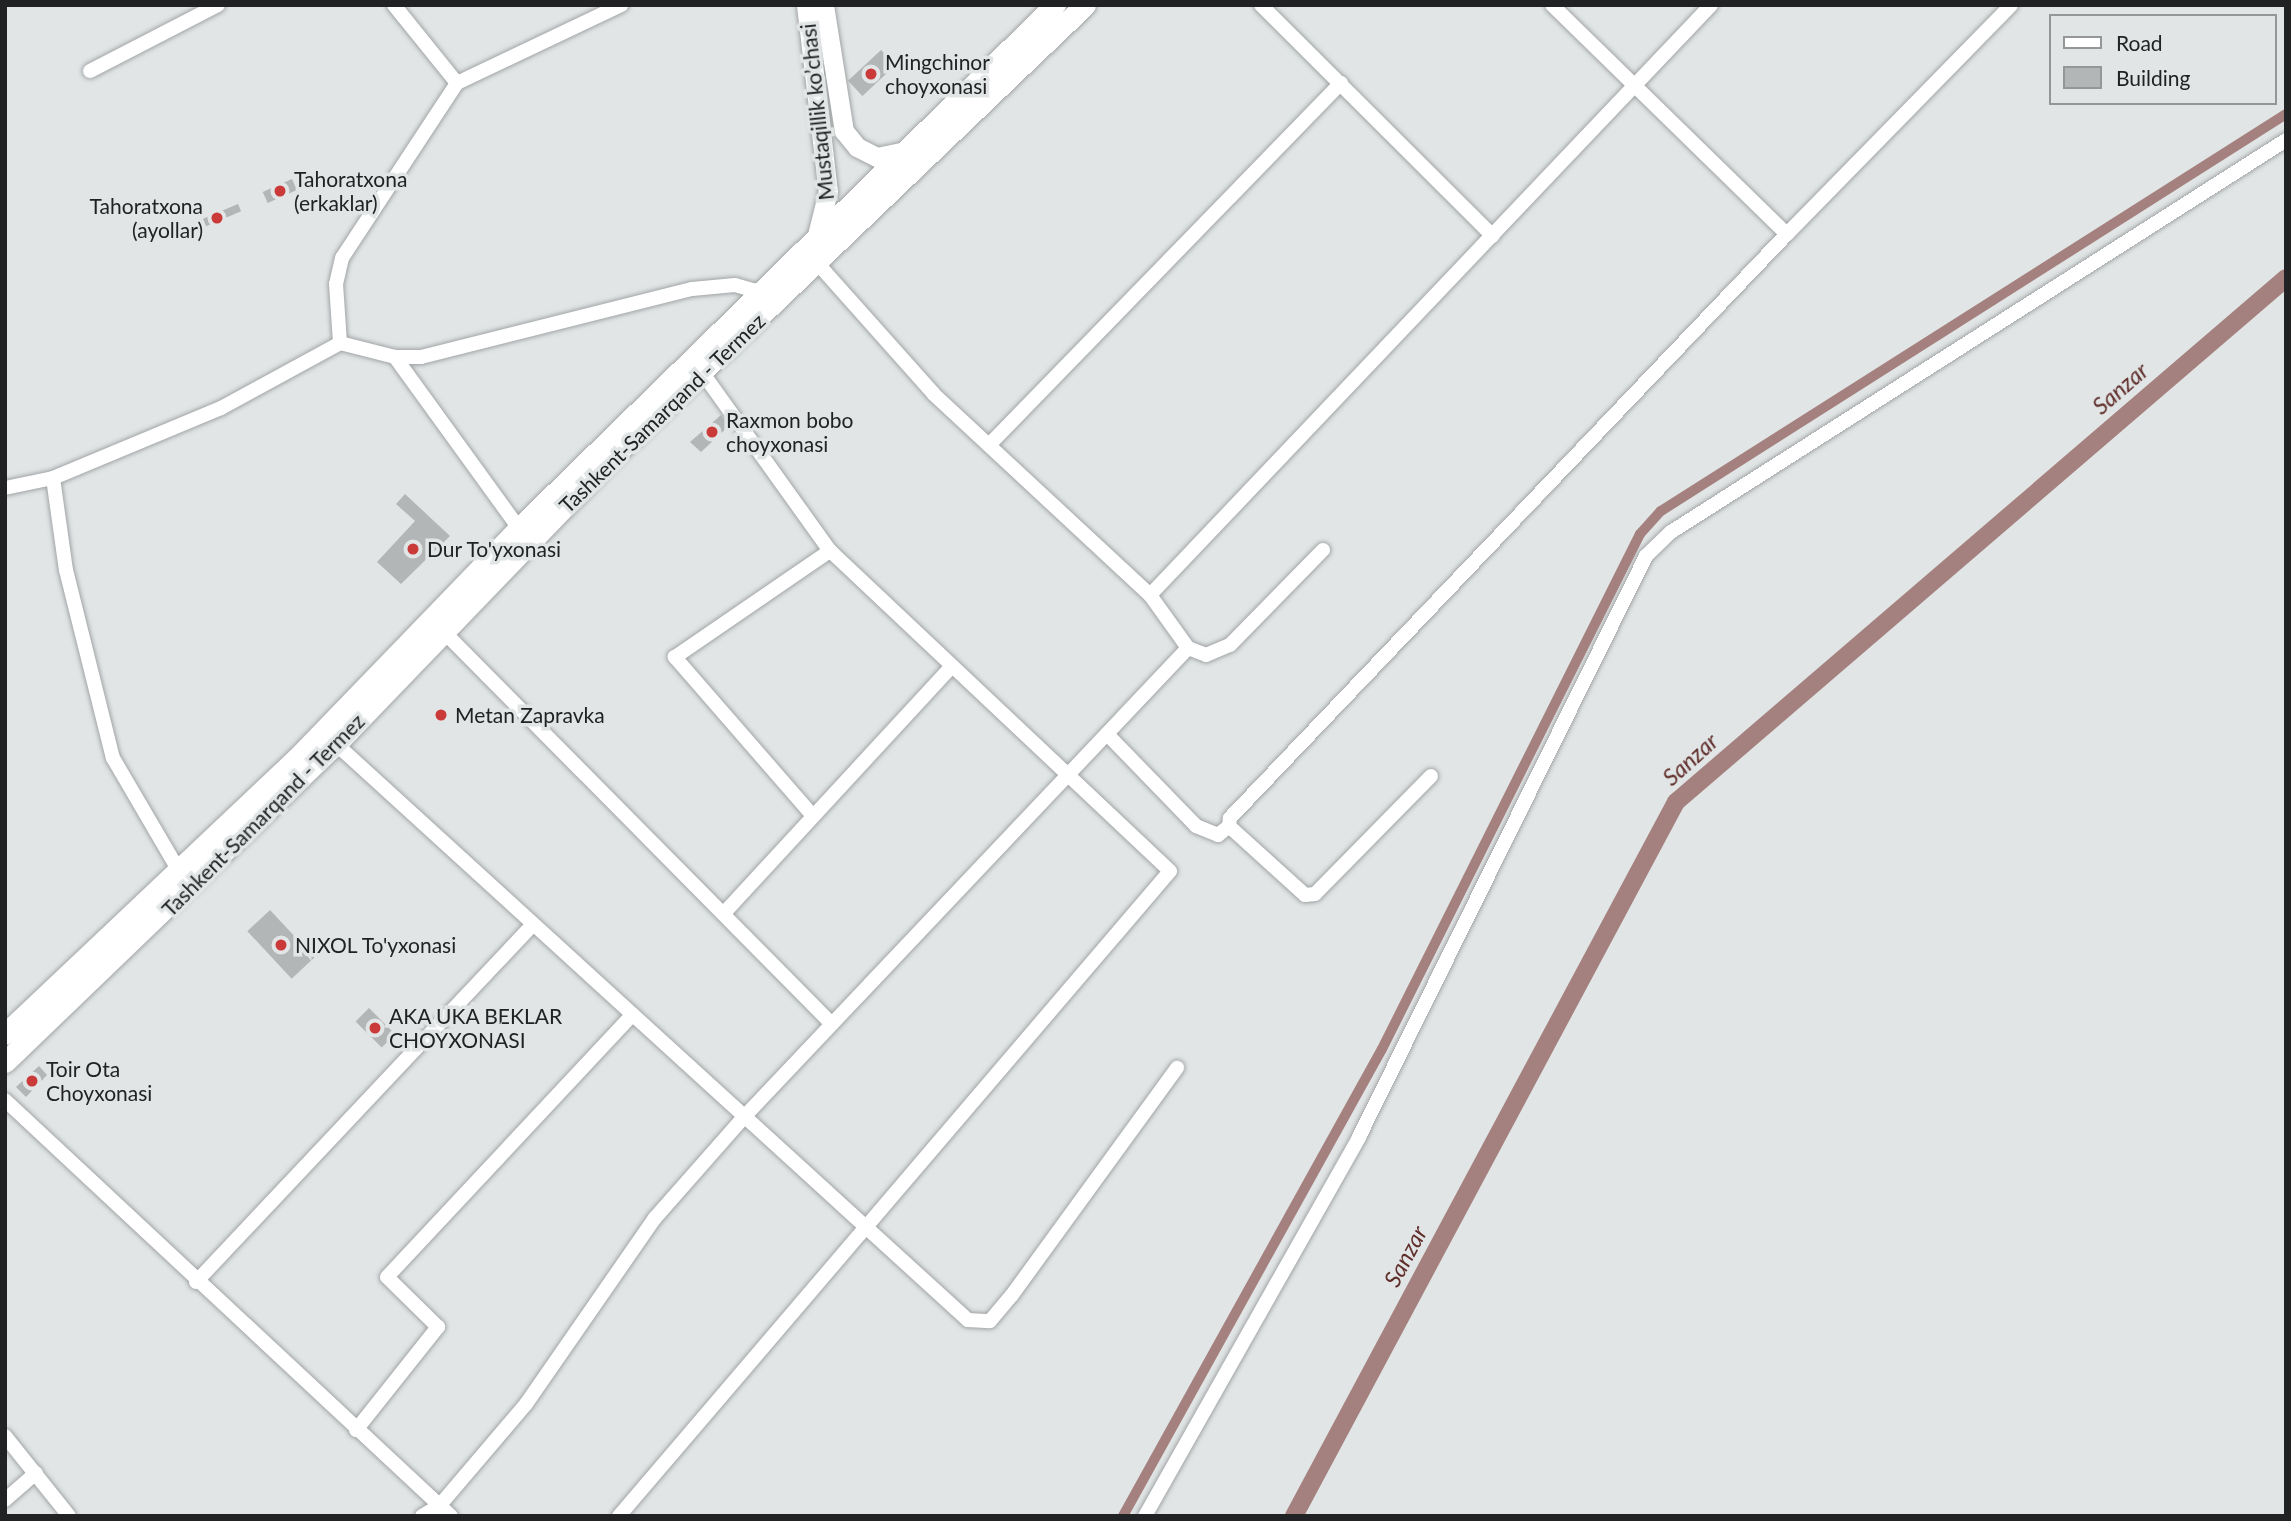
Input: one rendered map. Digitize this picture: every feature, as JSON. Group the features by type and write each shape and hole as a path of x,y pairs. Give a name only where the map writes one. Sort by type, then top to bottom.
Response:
{"highway":[{"name":"Tashkent-Samarqand - Termez","path":"5,1062 335,744 445,633 605,464 702,372 810,259 912,146 1055,5"},
{"name":"Tashkent-Samarqand - Termez","path":"5,1034 179,872 519,528 763,293 810,259 1085,5"}],"main road":[{"name":"Mustaqillik ko’chasi","path":"806,5 828,201 810,259"},
{"name":"Mustaqillik ko’chasi","path":"824,5 834,98 844,131 857,147 877,158 892,158 912,146"}],"street":[{"path":"90,71 218,5"},
{"path":"394,5 457,83"},
{"path":"340,343 336,284 342,258 457,83 621,5"},
{"path":"1261,5 1493,236"},
{"path":"1552,5 1787,234"},
{"path":"1150,595 1712,5"},
{"path":"1107,734 1196,826 1218,835 1229,826 1230,818 1787,234 2011,5"},
{"path":"989,445 1341,83"},
{"path":"1145,1516 1359,1137 1646,556 1671,532 2286,140"},
{"path":"810,259 933,393 1150,595 1188,648 1206,655 1230,645 1323,550"},
{"path":"5,488 54,478 221,408 340,343 395,357 421,357 692,289 735,285 763,293"},
{"path":"395,357 519,528"},
{"path":"619,1516 865,1224 1170,870 950,668 830,551 702,372"},
{"path":"54,478 66,570 113,758 179,872"},
{"path":"813,816 675,657 830,551"},
{"path":"445,633 831,1023"},
{"path":"422,1516 446,1511 526,1404 655,1218 744,1117 1188,648"},
{"path":"723,913 950,668"},
{"path":"335,744 531,926 865,1224 968,1320 990,1321 1177,1068"},
{"path":"1229,826 1306,895 1315,894 1431,776"},
{"path":"196,1282 531,926"},
{"path":"356,1430 438,1327 387,1277 631,1016"},
{"path":"5,1100 196,1282 446,1511"},
{"path":"5,1436 69,1516"},
{"path":"5,1500 36,1473"}],"building":[{"name":"Mingchinor choyxonasi","path":"881,50 895,65 862,96 848,81"},
{"name":"Tahoratxona (erkaklar)","path":"292,179 297,190 268,203 263,192"},
{"name":"Tahoratxona (ayollar)","path":"238,204 241,211 206,226 203,219"},
{"name":"Raxmon bobo choyxonasi","path":"721,415 729,426 701,452 690,442"},
{"name":"Dur To'yxonasi","path":"405,494 450,536 401,584 377,562 415,521 396,504"},
{"name":"NIXOL To'yxonasi","path":"270,910 314,958 292,979 247,931"},
{"name":"AKA UKA BEKLAR CHOYXONASI","path":"369,1008 395,1034 382,1048 356,1021"},
{"name":"Toir Ota Choyxonasi","path":"39,1066 47,1075 26,1097 16,1087"}],"waterway":[{"path":"1123,1516 1382,1049 1640,534 1661,511 2286,114"},
{"name":"Sanzar","path":"1294,1516 1676,802 2286,278"}],"place":[{"name":"Mingchinor choyxonasi","path":"871,74"},
{"name":"Tahoratxona (erkaklar)","path":"280,191"},
{"name":"Tahoratxona (ayollar)","path":"217,218"},
{"name":"Raxmon bobo choyxonasi","path":"712,432"},
{"name":"Dur To'yxonasi","path":"413,549"},
{"name":"Metan Zapravka","path":"441,715"},
{"name":"NIXOL To'yxonasi","path":"281,945"},
{"name":"AKA UKA BEKLAR CHOYXONASI","path":"375,1028"},
{"name":"Toir Ota Choyxonasi","path":"32,1081"}]}
